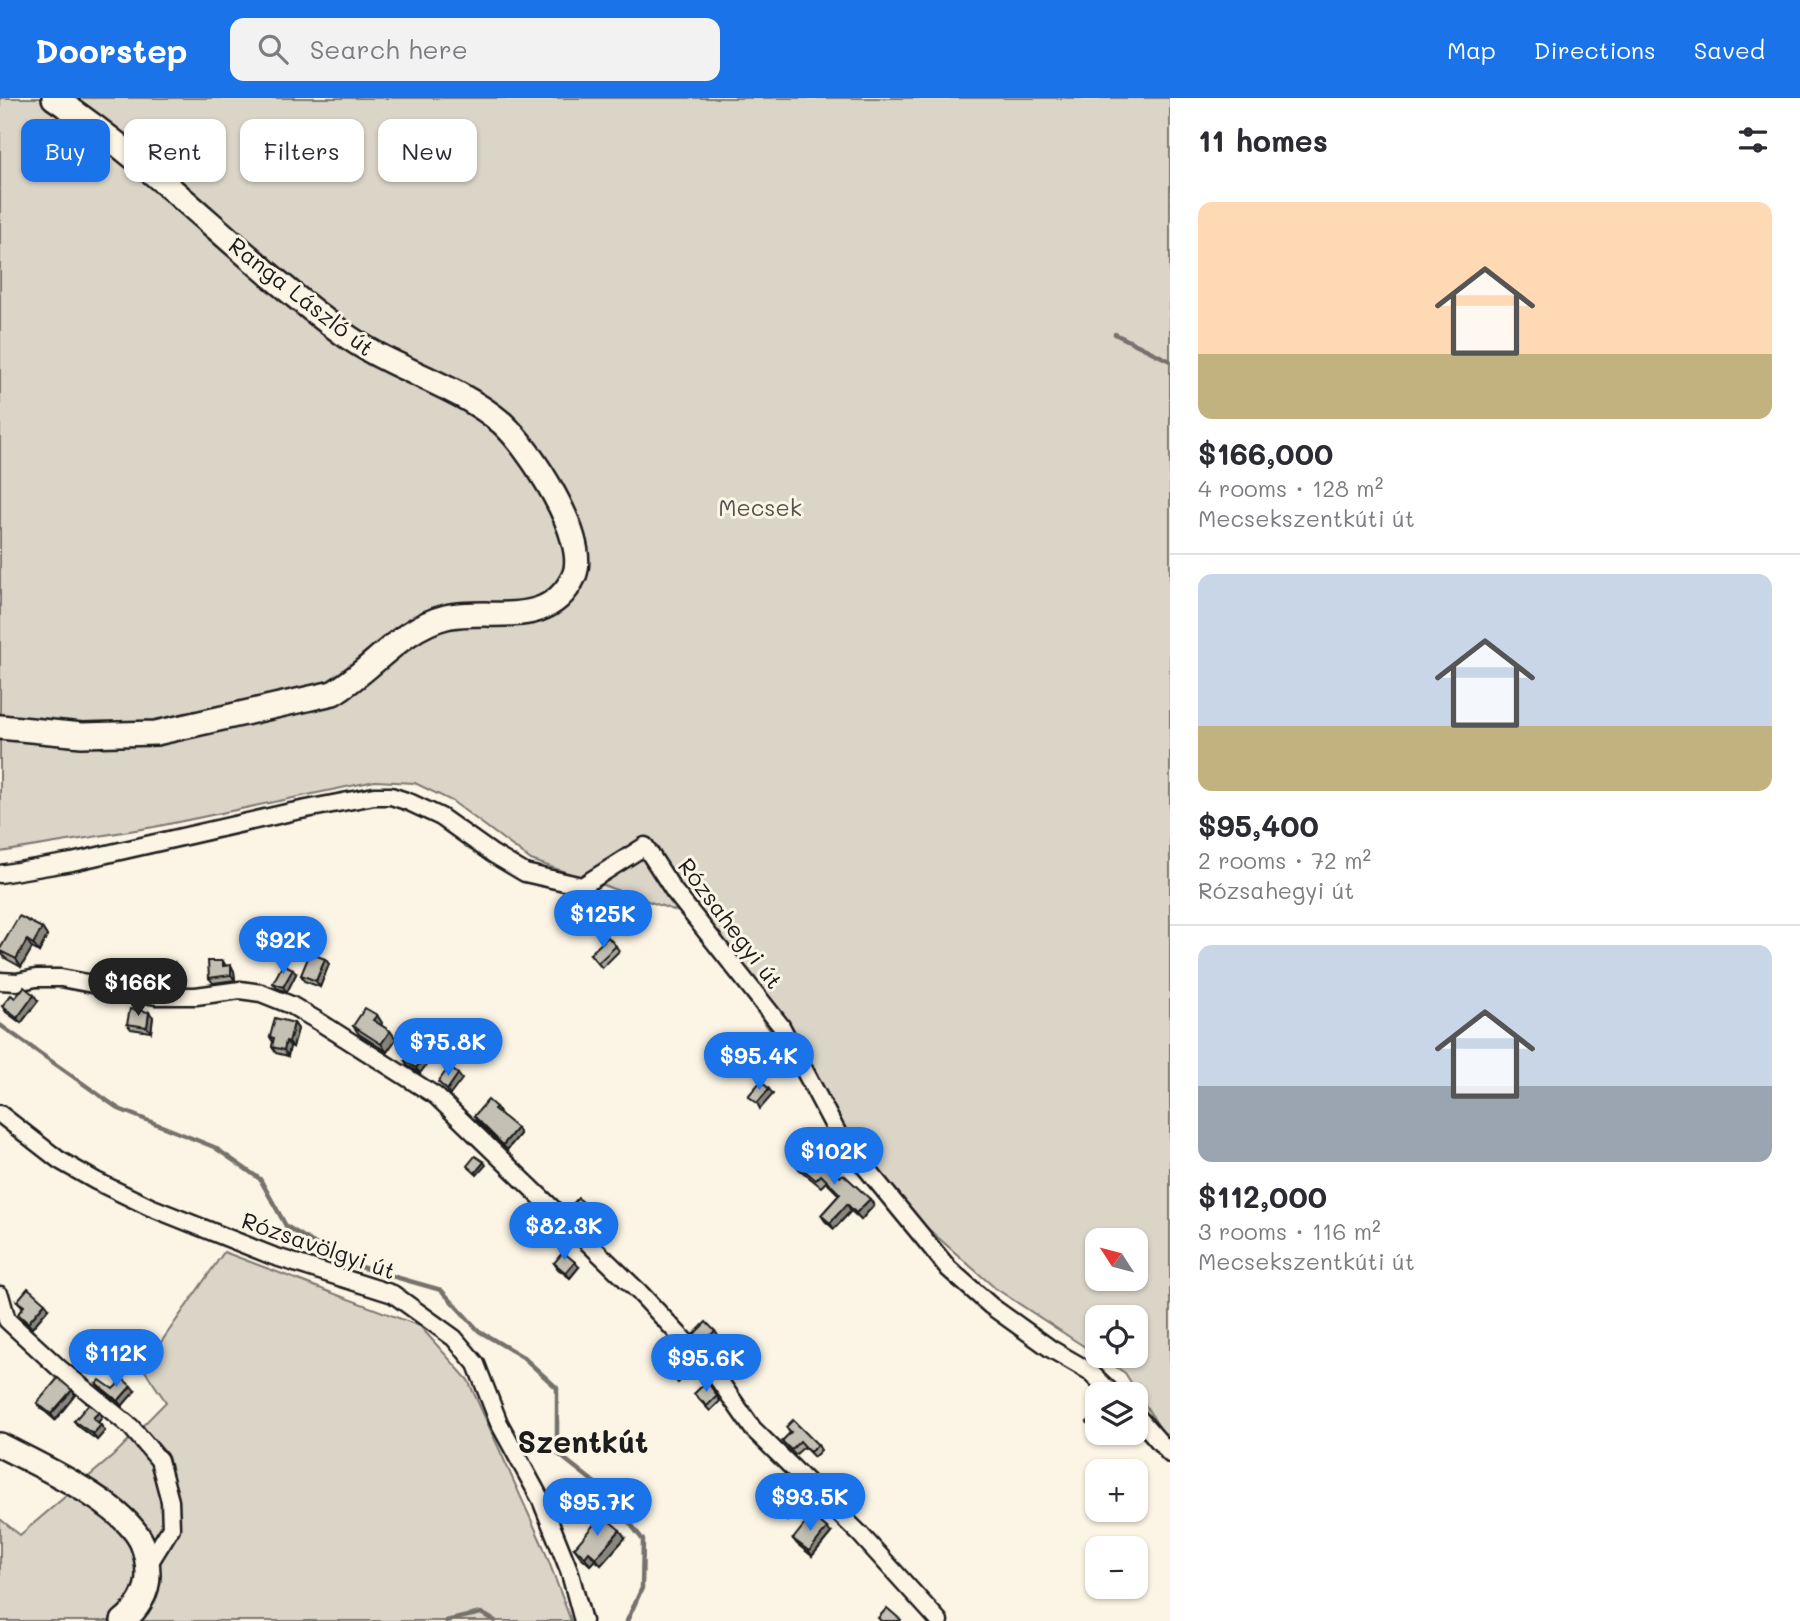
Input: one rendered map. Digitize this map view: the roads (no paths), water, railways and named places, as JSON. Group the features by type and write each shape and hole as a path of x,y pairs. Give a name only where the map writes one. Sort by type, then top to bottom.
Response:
{"main road":[{"name":"Ranga László út","path":"0,727 82,735 156,733 333,693 347,685 412,631 429,622 461,615 522,614 555,600 570,582 578,562 572,532 564,513 547,483 502,424 479,407 376,356 344,335 302,303 127,152 54,98"},
{"path":"0,1445 90,1495 130,1526 141,1542 148,1565 148,1586 139,1603 123,1621"}],"street":[{"name":"Rózsahegyi út","path":"0,874 72,862 374,796 391,796 441,817 525,873 582,887 645,846 674,891 781,1026 838,1134 949,1269 991,1306 1051,1349 1089,1371 1100,1382"},
{"path":"0,981 61,978 156,996 196,996 240,990 261,993 291,1005 436,1096 640,1293 710,1369 753,1429 860,1534 939,1621"},
{"name":"Rózsavölgyi út","path":"0,1114 59,1160 96,1181 150,1207 272,1256 393,1294 454,1338 476,1364 499,1423 541,1500 569,1570 583,1621"},
{"path":"0,1295 7,1320 58,1368 131,1427 159,1460 170,1501 171,1528 148,1565"},
{"path":"1148,1429 1170,1454"}],"waterway":[{"path":"1115,334 1170,361"},
{"path":"0,1025 119,1109 214,1147 260,1179 286,1226 320,1247 350,1264 441,1290 479,1331 523,1357 557,1388 557,1453 604,1490 643,1540 642,1588 627,1621"},
{"path":"446,1621 481,1613 495,1621"}],"district":[{"name":"Szentkút","path":"583,1441"}],"park label":[{"name":"Mecsek","path":"760,507"}]}
